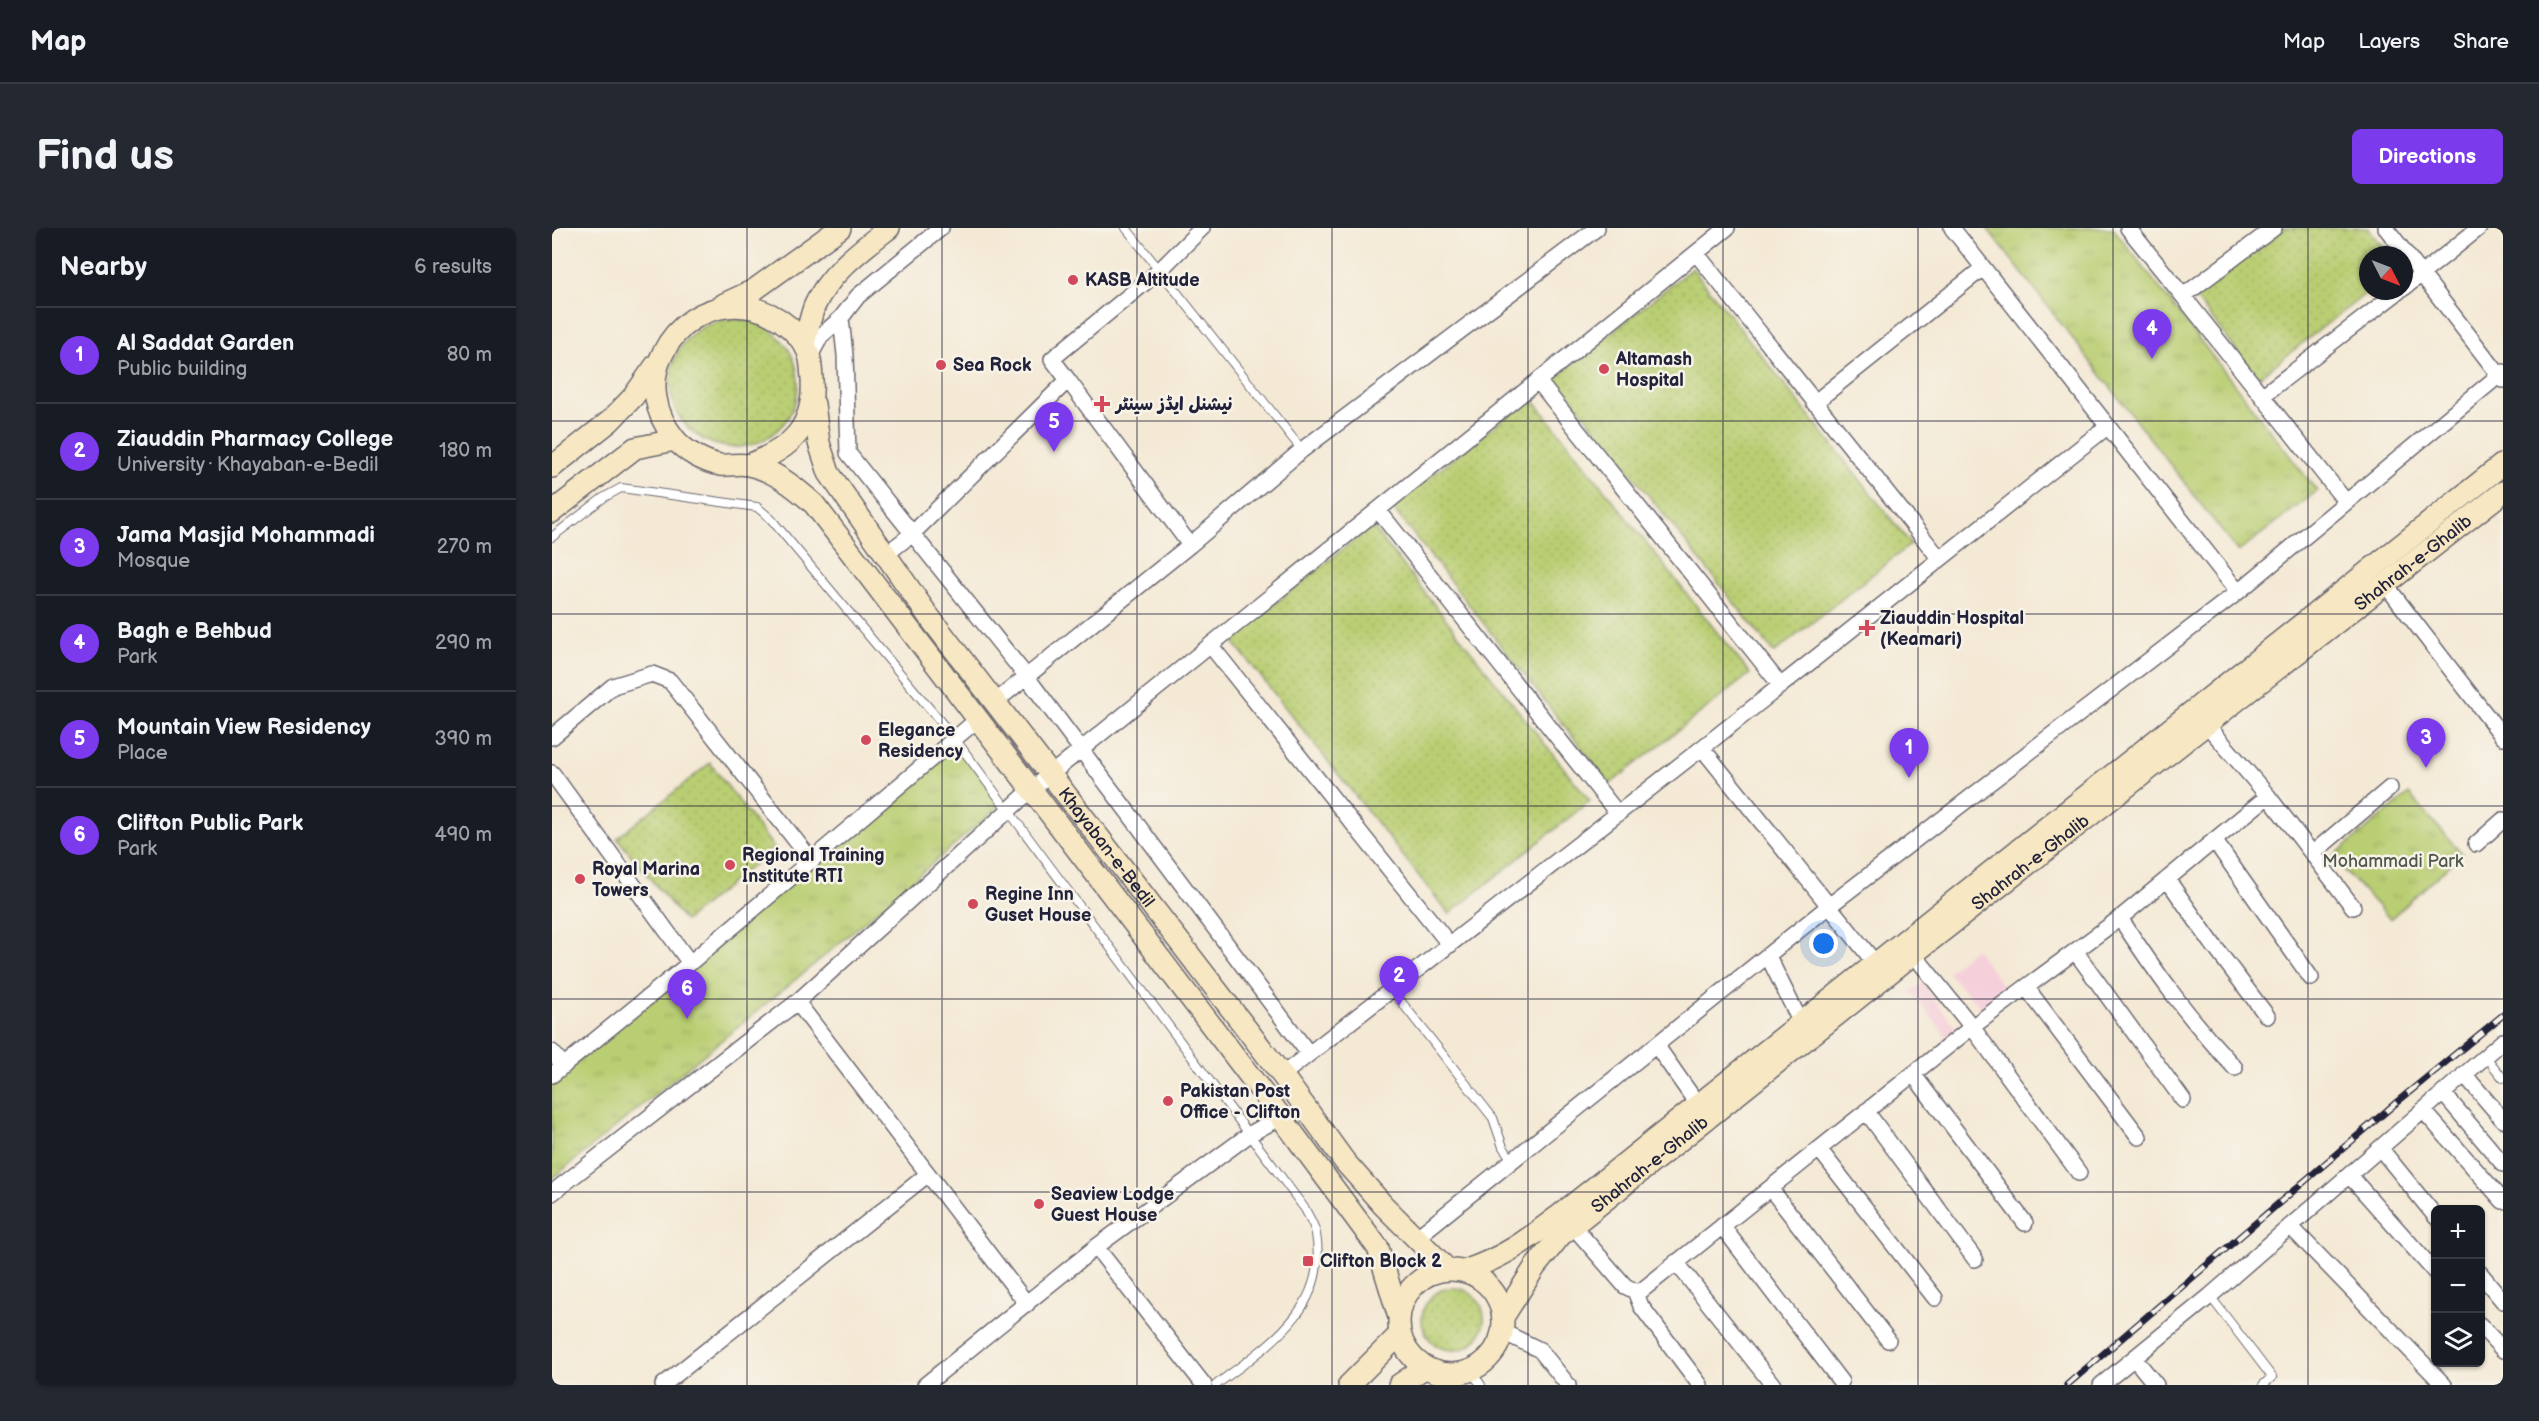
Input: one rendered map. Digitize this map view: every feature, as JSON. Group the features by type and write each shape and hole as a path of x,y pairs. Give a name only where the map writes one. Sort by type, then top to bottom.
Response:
{"main road":[{"path":"552,467 610,421 633,398 657,363 670,338 690,319 754,290 840,228"},
{"path":"657,363 654,391 660,418 675,440 696,456 721,465 748,465 773,456 792,441 806,421 813,398 807,350 814,307 825,289 844,267 889,228"},
{"path":"716,308 743,306 770,314 792,330 807,350"},
{"name":"Khayaban-e-Bedil","path":"813,398 819,443 829,473 927,614 1282,1075 1345,1162 1416,1238 1456,1270"},
{"path":"552,512 635,448 675,440"},
{"name":"Shahrah-e-Ghalib","path":"1566,1224 1908,947 2200,717 2503,464"},
{"name":"Khayaban-e-Bedil","path":"748,465 789,482 814,504 1281,1117 1378,1248 1399,1324"},
{"name":"Shahrah-e-Ghalib","path":"2200,717 2385,584 2503,492"},
{"name":"Shahrah-e-Ghalib","path":"1566,1224 1698,1105 1875,963 1908,947"},
{"path":"1349,1385 1380,1356 1399,1324 1407,1292 1425,1276 1494,1261 1566,1224"},
{"path":"1399,1324 1408,1354 1424,1368 1441,1374 1459,1374 1477,1381 1503,1325 1535,1267 1566,1224"},
{"path":"1456,1270 1483,1280 1497,1297 1503,1325"},
{"path":"1400,1385 1424,1368"}],"street":[{"path":"807,350 841,318 858,296 941,228"},
{"path":"1190,544 1052,359 1159,271 1202,228"},
{"path":"995,702 1302,450 1597,228"},
{"path":"552,1193 797,1002 1031,790 1727,228"},
{"path":"1952,228 2238,592"},
{"path":"2128,228 2346,502"},
{"path":"2183,296 2274,228"},
{"path":"1416,1238 1829,906 2238,592 2502,375 2386,228"},
{"path":"2413,280 2480,228"},
{"path":"1696,253 1940,559"},
{"path":"1814,403 1983,268"},
{"path":"2262,396 2388,300"},
{"path":"841,318 845,355 848,453 1026,676 1309,1054"},
{"path":"885,555 912,534 1068,380"},
{"path":"1538,381 1781,686"},
{"path":"1282,1075 1781,686 2108,426"},
{"path":"1378,510 1618,814"},
{"path":"2385,584 2503,737"},
{"path":"1211,646 1450,945"},
{"path":"552,737 613,686 652,674 670,681 812,861"},
{"path":"2200,717 2268,796 2354,907"},
{"path":"552,1052 558,1071 812,861 978,719"},
{"path":"1702,748 1875,963"},
{"path":"552,773 690,963"},
{"path":"2313,853 2390,788"},
{"path":"1566,1224 1624,1286 1641,1291 1972,1027 2120,918 2268,796"},
{"path":"2476,844 2503,820"},
{"path":"2214,840 2311,978"},
{"path":"2167,879 2267,1016"},
{"path":"2120,918 2164,985 2203,1034 2235,1068"},
{"path":"1908,947 1972,1027 2079,1173"},
{"path":"2075,951 2183,1100"},
{"path":"1768,956 1801,1023"},
{"path":"2026,987 2139,1137"},
{"path":"797,1002 1027,1304"},
{"path":"2101,1385 2210,1296 2503,1041"},
{"path":"1656,1045 1698,1105"},
{"path":"1913,1074 2025,1223"},
{"path":"2464,1074 2503,1120"},
{"path":"2443,1093 2503,1164"},
{"path":"2423,1110 2503,1201"},
{"path":"1866,1112 1975,1259"},
{"path":"925,1385 1096,1247 1250,1134 1281,1117"},
{"path":"2380,1148 2431,1211"},
{"path":"1819,1149 1935,1298"},
{"path":"663,1385 927,1174"},
{"path":"2349,1175 2431,1267"},
{"path":"1770,1188 1888,1340"},
{"path":"1722,1226 1841,1382"},
{"path":"2290,1226 2444,1385"},
{"path":"1096,1247 1204,1385"},
{"path":"1676,1262 1773,1385"},
{"path":"2485,1278 2503,1301"},
{"path":"1635,1291 1641,1306 1701,1385"},
{"path":"1503,1325 1540,1350 1568,1385"},
{"path":"2485,1329 2503,1350"},
{"path":"2134,1358 2156,1385"}],"lane":[{"path":"1126,228 1302,450"},
{"path":"552,537 603,498 621,488 757,507 771,519 955,739 1305,1209 1316,1233 1316,1282 1305,1305 1271,1343 1216,1385"},
{"path":"1392,990 1492,1118 1503,1147 1512,1160"},
{"path":"2485,1056 2503,1078"},
{"path":"2210,1296 2272,1377 2263,1385"}],"shaded area":[{"path":"1975,948 2007,992 1984,1010 1947,972"},
{"path":"1922,983 1958,1031 1949,1040 1911,992"}],"green space":[{"path":"1987,228 2113,228 2317,491 2238,552"},
{"path":"2282,228 2368,228 2382,246 2359,246 2359,299 2258,378 2194,296"},
{"path":"1692,268 1911,544 1774,653 1555,378"},
{"path":"734,319 759,324 780,337 793,358 798,383 793,408 780,429 759,442 734,447 709,442 688,429 675,408 670,383 675,358 688,337 709,324"},
{"path":"1531,397 1750,674 1610,784 1392,507"},
{"path":"1372,526 1590,801 1449,914 1231,639"},
{"path":"955,739 1002,804 823,957 552,1179 552,1082"},
{"path":"710,763 774,848 685,921 617,838"},
{"name":"Mohammadi Park","path":"2409,794 2462,854 2390,919 2332,857"},
{"path":"1453,1288 1470,1293 1475,1297 1479,1302 1484,1319 1479,1336 1475,1341 1470,1345 1453,1350 1436,1345 1431,1341 1427,1336 1422,1319 1427,1302 1431,1297 1436,1293"}],"railway":[{"path":"2067,1385 2397,1102 2503,1015"}],"place":[{"name":"KASB Altitude","path":"1073,280"},
{"name":"Bagh e Behbud","path":"2152,359"},
{"name":"Sea Rock","path":"941,365"},
{"name":"Altamash Hospital","path":"1604,369"},
{"name":"نیشنل ایڈز سینٹر","path":"1102,404"},
{"name":"Mountain View Residency","path":"1054,452"},
{"name":"Ziauddin Hospital (Keamari)","path":"1867,628"},
{"name":"Elegance Residency","path":"866,740"},
{"name":"Jama Masjid Mohammadi","path":"2426,768"},
{"name":"Al Saddat Garden","path":"1909,778"},
{"name":"Regional Training Institute RTI","path":"730,865"},
{"name":"Royal Marina Towers","path":"580,879"},
{"name":"Regine Inn Guset House","path":"973,904"},
{"name":"Ziauddin Pharmacy College","path":"1399,1006"},
{"name":"Clifton Public Park","path":"687,1019"},
{"name":"Pakistan Post Office - Clifton","path":"1168,1101"},
{"name":"Seaview Lodge Guest House","path":"1039,1204"},
{"name":"Clifton Block 2","path":"1308,1261"}]}
